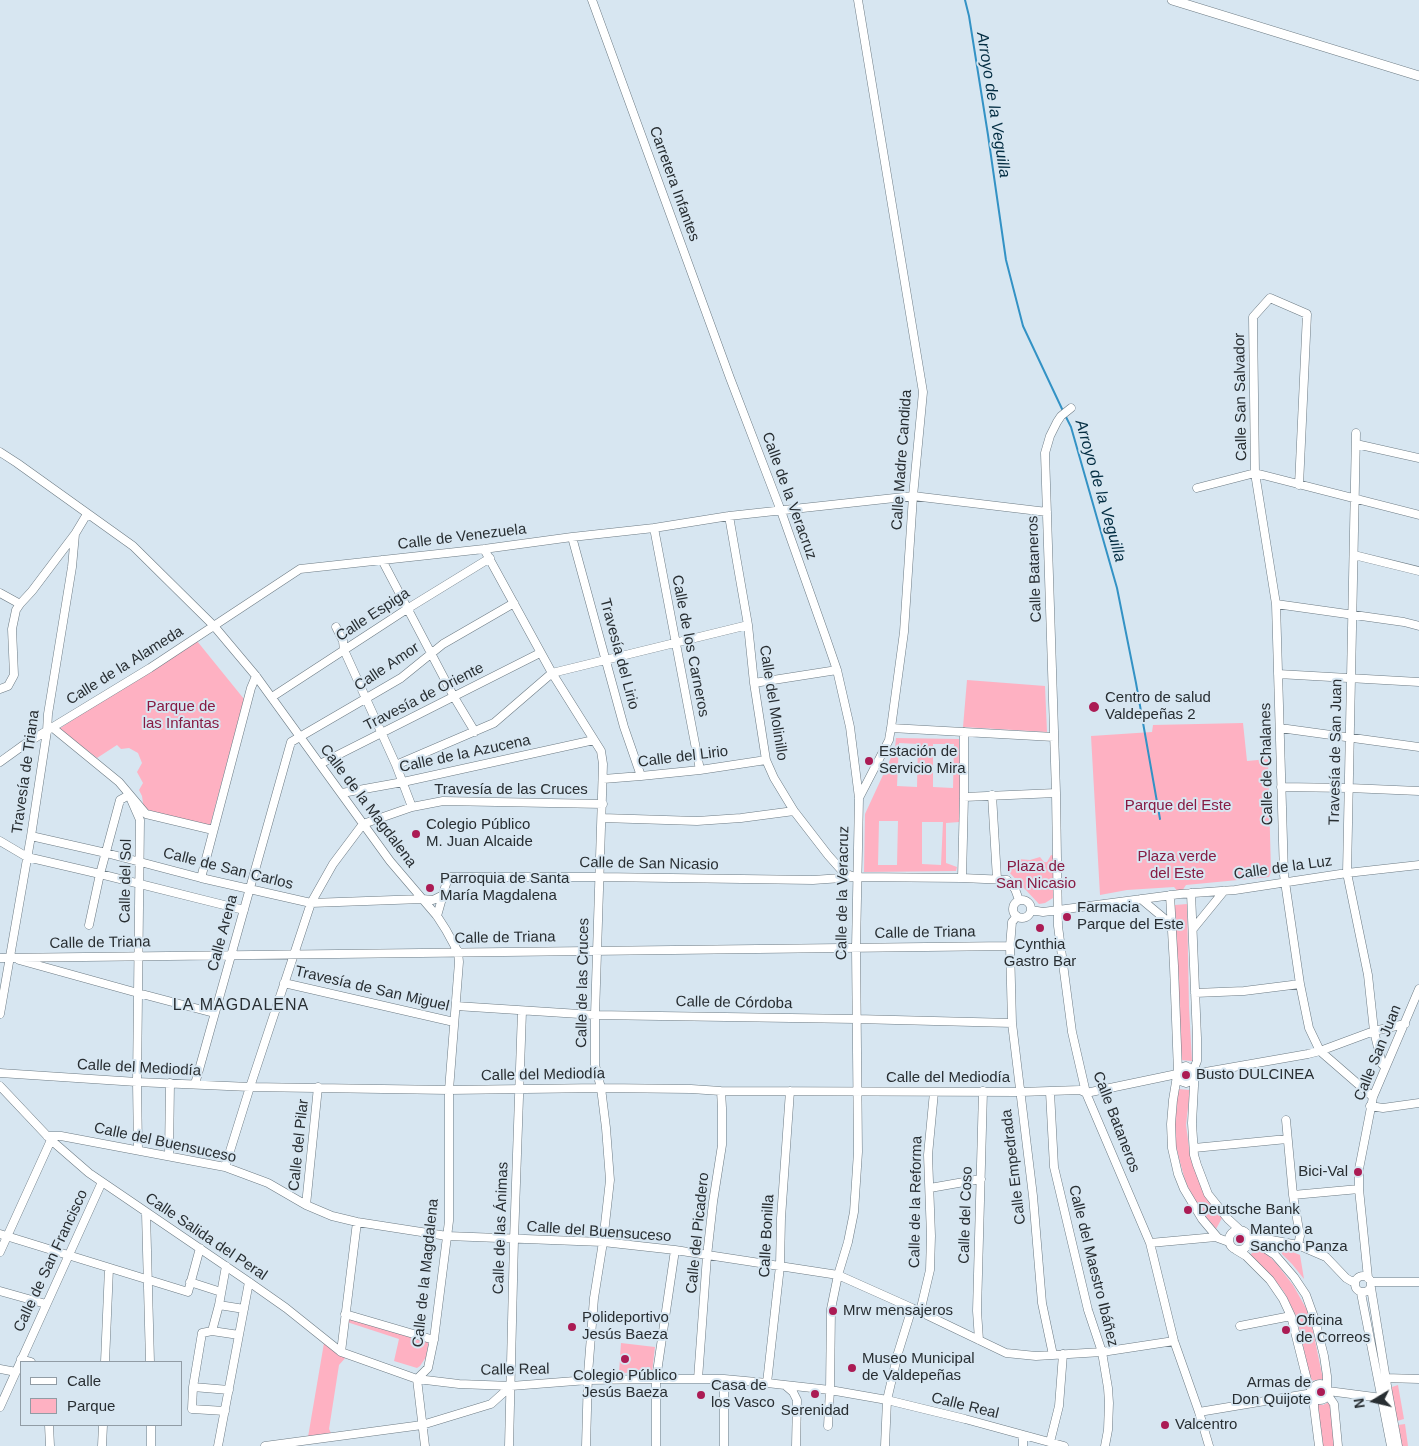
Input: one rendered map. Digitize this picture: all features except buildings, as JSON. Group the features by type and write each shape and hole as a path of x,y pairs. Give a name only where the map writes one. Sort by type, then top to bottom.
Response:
{"main road":[{"path":"1172,0 1419,76"}],"street":[{"name":"Carretera Infantes","path":"592,0 730,378"},
{"name":"Calle Madre Candida","path":"858,0 923,392 904,632 891,728 889,740 859,798"},
{"name":"Calle San Salvador","path":"1197,488 1255,473 1253,317 1270,298 1307,314 1299,485"},
{"name":"Calle de la Veracruz","path":"730,378 781,511 837,670 850,727 859,798 856,877 858,1152 854,1212 831,1309 828,1426"},
{"name":"Calle Bataneros","path":"1069,409 1061,416 1050,436 1045,453 1056,793 1058,926 1072,1032 1086,1092 1150,1242 1174,1341 1209,1446"},
{"name":"Travesía de San Juan","path":"1356,433 1347,873 1368,975 1374,1032 1382,1064 1385,1067"},
{"path":"1356,444 1419,458"},
{"name":"Calle de la Magdalena","path":"0,452 133,546 214,626 272,697 390,860 437,916 458,952 456,1006 449,1090 449,1221 434,1340 428,1368 417,1379"},
{"path":"1255,473 1419,515"},
{"name":"Calle de Chalanes","path":"1255,473 1276,604 1284,883 1309,1028 1320,1051"},
{"name":"Calle de Venezuela","path":"214,626 300,569 484,549 654,528 730,516 914,496 1047,512"},
{"path":"0,689 8,686 14,675 12,629 16,610 75,534 87,514"},
{"name":"Calle del Molinillo","path":"730,516 748,625 754,683 766,760 774,778 794,811 828,855 841,876"},
{"name":"Calle de los Carneros","path":"654,528 700,770"},
{"name":"Travesía de Triana","path":"0,1014 50,730 48,714 72,567 75,534"},
{"name":"Travesía del Lirio","path":"572,537 624,727 642,776"},
{"name":"Calle de las Cruces","path":"484,549 540,653 601,751 603,764 595,1065 601,1088 610,1180 594,1298 588,1380 586,1446"},
{"path":"1354,555 1419,571"},
{"name":"Calle Espiga","path":"272,697 407,609 490,558"},
{"path":"382,560 454,697 475,732"},
{"path":"0,593 20,604"},
{"name":"Calle Amor","path":"300,736 402,678 443,644 514,603"},
{"path":"1276,604 1353,614 1419,626"},
{"path":"396,765 494,723 552,673 748,625"},
{"name":"Calle de la Alameda","path":"0,762 25,744 150,668 214,626"},
{"path":"336,627 343,641 344,650 396,765 412,807"},
{"name":"Travesía de Oriente","path":"320,764 540,653"},
{"path":"754,683 837,670"},
{"path":"1278,674 1419,682"},
{"path":"201,878 248,698 256,676"},
{"path":"891,728 1054,737"},
{"path":"1280,728 1419,747"},
{"path":"50,730 118,782 146,814 213,830"},
{"path":"962,878 964,732"},
{"name":"Calle Arena","path":"195,1084 288,750 291,742 300,736"},
{"name":"Calle de la Azucena","path":"342,793 403,782 594,740"},
{"name":"Calle del Lirio","path":"604,779 700,770 766,760"},
{"path":"1281,787 1419,791"},
{"path":"964,797 1056,793"},
{"path":"89,925 100,874 120,800 129,795"},
{"name":"Calle del Sol","path":"129,795 140,820 138,884 138,1150"},
{"path":"992,795 997,879"},
{"name":"Travesía de las Cruces","path":"363,824 412,807 443,801 603,804"},
{"path":"602,818 697,821 741,818 794,811"},
{"path":"225,1167 311,903 333,864 363,824"},
{"name":"Calle de San Carlos","path":"31,836 311,903 433,900 443,895"},
{"path":"0,841 27,858 244,910"},
{"name":"Calle de la Luz","path":"1031,910 1043,912 1170,895 1224,891 1347,873 1419,866"},
{"path":"841,876 1007,880 1011,883 1019,900"},
{"name":"Calle de San Nicasio","path":"443,895 448,877 813,880 841,876"},
{"path":"1193,929 1224,891"},
{"path":"1177,1074 1180,1081 1186,1083 1191,1081 1197,1061 1191,893"},
{"path":"437,916 443,895"},
{"path":"1170,895 1177,1074 1171,1124 1172,1148 1178,1174 1184,1189 1198,1212 1218,1238"},
{"path":"1141,899 1172,925"},
{"path":"1019,900 1024,900 1031,906 1030,914 1026,917 1021,918 1014,912 1014,907 1019,900"},
{"name":"Calle Empedrada","path":"1017,916 1012,922 1010,946 1012,1024 1042,1303 1053,1355"},
{"name":"Calle de Triana","path":"0,958 1010,946"},
{"path":"10,958 214,1013"},
{"name":"Travesía de San Miguel","path":"284,983 454,1022"},
{"path":"1195,993 1244,991 1300,984"},
{"name":"Calle San Juan","path":"1384,1397 1385,1378 1370,1282 1359,1189 1359,1169 1373,1097 1404,1024 1416,1003 1419,989"},
{"name":"Calle de Córdoba","path":"456,1006 595,1015 856,1019 1012,1024"},
{"name":"Calle de las Ánimas","path":"509,1446 522,1011"},
{"path":"1193,1073 1320,1051 1374,1032 1404,1024"},
{"path":"1320,1051 1373,1097"},
{"path":"1150,1242 1216,1237 1229,1242 1232,1247 1246,1256 1270,1280 1283,1299 1292,1316 1308,1384 1318,1399 1322,1399 1327,1391 1324,1356 1315,1320 1306,1295 1294,1277 1275,1255 1249,1237 1245,1231 1240,1230 1228,1219 1208,1194 1197,1165 1194,1148 1192,1124 1193,1073 1186,1066 1181,1068 1177,1074"},
{"name":"Calle del Mediodía","path":"0,1073 250,1087 449,1090 601,1088 721,1091 934,1092 1050,1092 1080,1090 1086,1092 1177,1074"},
{"path":"169,1156 170,1083"},
{"name":"Calle Salida del Peral","path":"0,1086 49,1138 89,1173 286,1308 341,1352 417,1379"},
{"name":"Calle del Pilar","path":"306,1205 318,1087"},
{"name":"Calle del Picadero","path":"698,1379 713,1202 722,1145 721,1091"},
{"name":"Calle Bonilla","path":"767,1382 780,1266 781,1218 790,1091"},
{"name":"Calle del Coso","path":"979,1340 977,1311 983,1091"},
{"name":"Calle de la Reforma","path":"920,1312 930,1270 931,1236 928,1155 934,1092"},
{"name":"Calle del Maestro Ibáñez","path":"1050,1092 1054,1167 1088,1310 1102,1352 1109,1403 1106,1446"},
{"path":"1370,1106 1383,1108 1419,1103"},
{"path":"1286,1120 1293,1196 1300,1236 1298,1245"},
{"name":"Calle del Buensuceso","path":"49,1138 61,1136 225,1167 268,1183 306,1205 332,1216 357,1222 447,1236 603,1242 675,1250 838,1275 1006,1353 1036,1356 1102,1352 1174,1341"},
{"path":"0,1252 4,1235 49,1138"},
{"path":"1194,1148 1287,1139"},
{"path":"930,1188 982,1179"},
{"name":"Calle de San Francisco","path":"21,1359 70,1256 102,1182"},
{"path":"1293,1196 1359,1189"},
{"path":"146,1213 150,1361"},
{"path":"341,1352 357,1222"},
{"path":"1229,1242 1231,1233 1240,1230"},
{"path":"4,1235 188,1292 200,1248"},
{"path":"1249,1237 1298,1245 1326,1257 1346,1278 1355,1281"},
{"path":"1236,1250 1243,1249 1248,1245 1249,1237"},
{"path":"1275,1255 1280,1242"},
{"path":"656,1446 656,1379 675,1250"},
{"path":"212,1331 226,1266"},
{"path":"105,1361 109,1268"},
{"path":"1355,1281 1361,1276 1370,1282 1419,1282"},
{"path":"1355,1281 1355,1287 1361,1292 1384,1397 1398,1446"},
{"path":"190,1282 221,1292"},
{"path":"218,1446 249,1282"},
{"path":"1361,1292 1367,1292 1370,1282"},
{"path":"0,1291 46,1304"},
{"path":"219,1305 244,1310"},
{"path":"885,1446 887,1400 898,1353 912,1308"},
{"path":"345,1314 434,1340"},
{"path":"1240,1326 1292,1316"},
{"path":"225,1411 192,1409 193,1386 202,1333 212,1331 239,1335"},
{"path":"1057,1444 1063,1354"},
{"path":"21,1359 28,1361"},
{"name":"Calle de San Francisco","path":"0,1407 20,1362"},
{"path":"0,1369 16,1372"},
{"path":"1385,1378 1419,1379"},
{"path":"417,1379 425,1446"},
{"name":"Calle Real","path":"417,1379 459,1384 511,1386 588,1380 724,1379 767,1382 887,1400 1057,1444"},
{"path":"724,1379 724,1446"},
{"path":"1319,1446 1313,1393 1318,1385 1323,1385 1334,1404 1338,1446"},
{"path":"193,1386 229,1390"},
{"path":"265,1446 422,1425 491,1404 511,1386"},
{"path":"786,1386 793,1392 797,1400 796,1446"},
{"path":"797,1400 813,1389"},
{"path":"1327,1391 1384,1397"},
{"path":"1199,1412 1313,1393"},
{"path":"1384,1397 1391,1446"},
{"path":"49,1426 50,1446"},
{"path":"102,1446 103,1426"},
{"path":"151,1426 151,1446"},
{"path":"1023,1435 1023,1446"}],"green space":[{"name":"Parque de las Infantas","path":"197,641 244,699 210,826 144,810 139,790 143,783 137,772 142,763 138,753 129,748 121,749 117,745 97,758 59,729 150,668"},
{"path":"967,680 1045,686 1047,732 963,727"},
{"name":"Parque del Este","path":"1243,723 1247,761 1268,759 1271,872 1269,877 1186,885 1180,894 1174,887 1127,890 1100,895 1091,736 1152,732 1153,725"},
{"path":"896,738 959,739 959,822 946,823 946,863 957,867 956,871 864,872 865,814 895,749","holes":["899,743 918,744 917,787 897,786","933,744 954,744 953,788 933,787","879,821 898,821 897,865 878,865","922,822 943,822 941,865 922,864"]},
{"name":"Plaza de San Nicasio","path":"1051,855 1054,856 1053,898 1039,904 1007,870 1018,859 1030,860 1040,857 1044,862 1047,862"},
{"path":"1187,904 1192,1061 1180,1060 1175,905"},
{"path":"1178,1089 1190,1090 1186,1125 1190,1155 1201,1186 1222,1218 1216,1229 1192,1196 1180,1162 1176,1146 1175,1125"},
{"path":"1259,1246 1276,1263 1293,1285 1307,1310 1323,1379 1310,1381 1295,1314 1284,1292 1271,1275 1249,1256"},
{"path":"1288,1250 1300,1255 1304,1279 1282,1254 1281,1251"},
{"path":"349,1312 429,1340 426,1357 420,1366 417,1368 394,1361 399,1339 347,1322"},
{"path":"324,1343 347,1356 339,1365 329,1429 331,1433 308,1437"},
{"path":"621,1343 655,1347 652,1372 619,1373"},
{"path":"1398,1385 1404,1419 1397,1421 1391,1391 1392,1387"},
{"path":"1331,1403 1335,1446 1320,1446 1317,1404 1323,1405"},
{"path":"1405,1424 1408,1446 1402,1446 1398,1425"}],"waterway":[{"name":"Arroyo de la Veguilla","path":"965,0 988,135 1006,260 1023,326 1063,411"},
{"name":"Arroyo de la Veguilla","path":"1065,415 1071,427 1117,588 1160,819"}],"place":[{"name":"Centro de salud Valdepeñas 2","path":"1094,707"},
{"name":"Estación de Servicio Mira","path":"869,761"},
{"name":"Colegio Público M. Juan Alcaide","path":"416,834"},
{"name":"Parroquia de Santa María Magdalena","path":"430,888"},
{"name":"Farmacia Parque del Este","path":"1067,917"},
{"name":"Cynthia Gastro Bar","path":"1040,928"},
{"name":"Busto DULCINEA","path":"1186,1075"},
{"name":"Bici-Val","path":"1358,1172"},
{"name":"Deutsche Bank","path":"1188,1210"},
{"name":"Manteo a Sancho Panza","path":"1240,1239"},
{"name":"Mrw mensajeros","path":"833,1311"},
{"name":"Polideportivo Jesús Baeza","path":"572,1327"},
{"name":"Oficina de Correos","path":"1286,1330"},
{"name":"Colegio Público Jesús Baeza","path":"625,1359"},
{"name":"Museo Municipal de Valdepeñas","path":"852,1368"},
{"name":"Armas de Don Quijote","path":"1321,1392"},
{"name":"Serenidad","path":"815,1394"},
{"name":"Casa de los Vasco","path":"701,1395"},
{"name":"Valcentro","path":"1165,1425"}],"district":[{"name":"LA MAGDALENA","path":"241,1006"}],"park label":[{"name":"Plaza verde del Este","path":"1177,866"}]}
